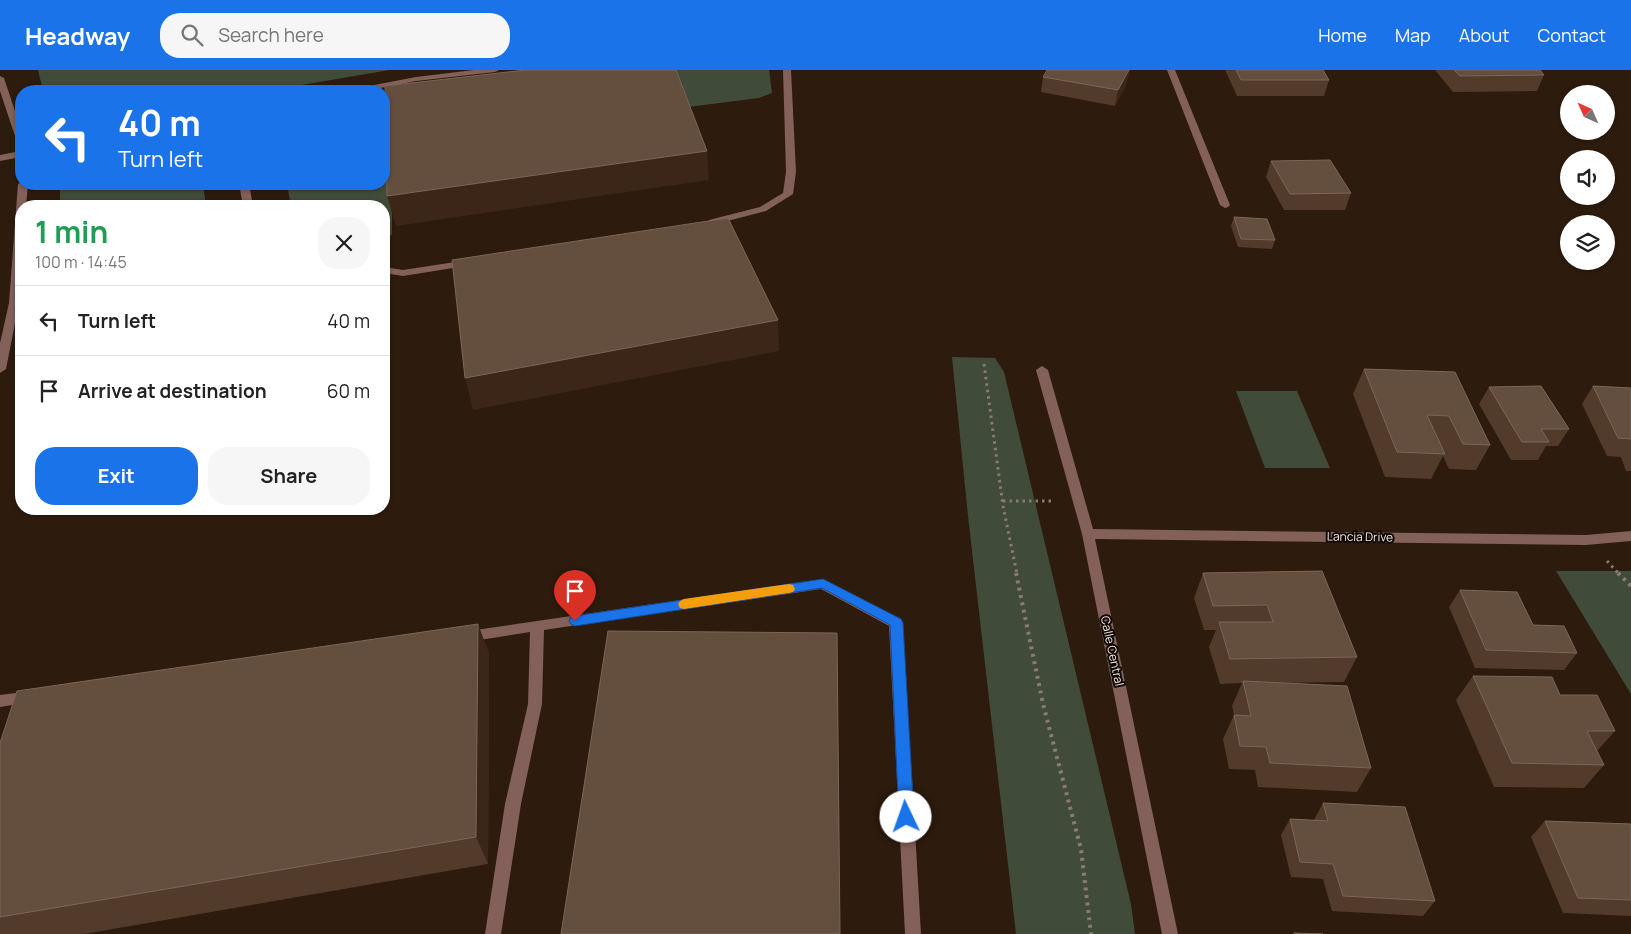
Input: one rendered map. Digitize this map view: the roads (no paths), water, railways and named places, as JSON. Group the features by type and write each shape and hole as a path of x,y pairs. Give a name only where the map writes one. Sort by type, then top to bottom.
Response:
{"street":[{"path":"384,85 416,79 495,70"},
{"path":"701,225 763,209 788,194 790,172 787,70"},
{"path":"1172,70 1225,205"},
{"path":"0,78 15,124"},
{"path":"0,158 15,155"},
{"path":"390,271 404,273 481,261"},
{"path":"0,369 15,313"},
{"name":"Calle Central","path":"1042,370 1088,534 1170,934"},
{"name":"Lancia Drive","path":"1088,534 1586,540 1631,536"},
{"path":"449,639 823,584 896,623 912,934"},
{"path":"493,934 513,804 535,704 537,626"},
{"path":"0,701 49,694"}]}
